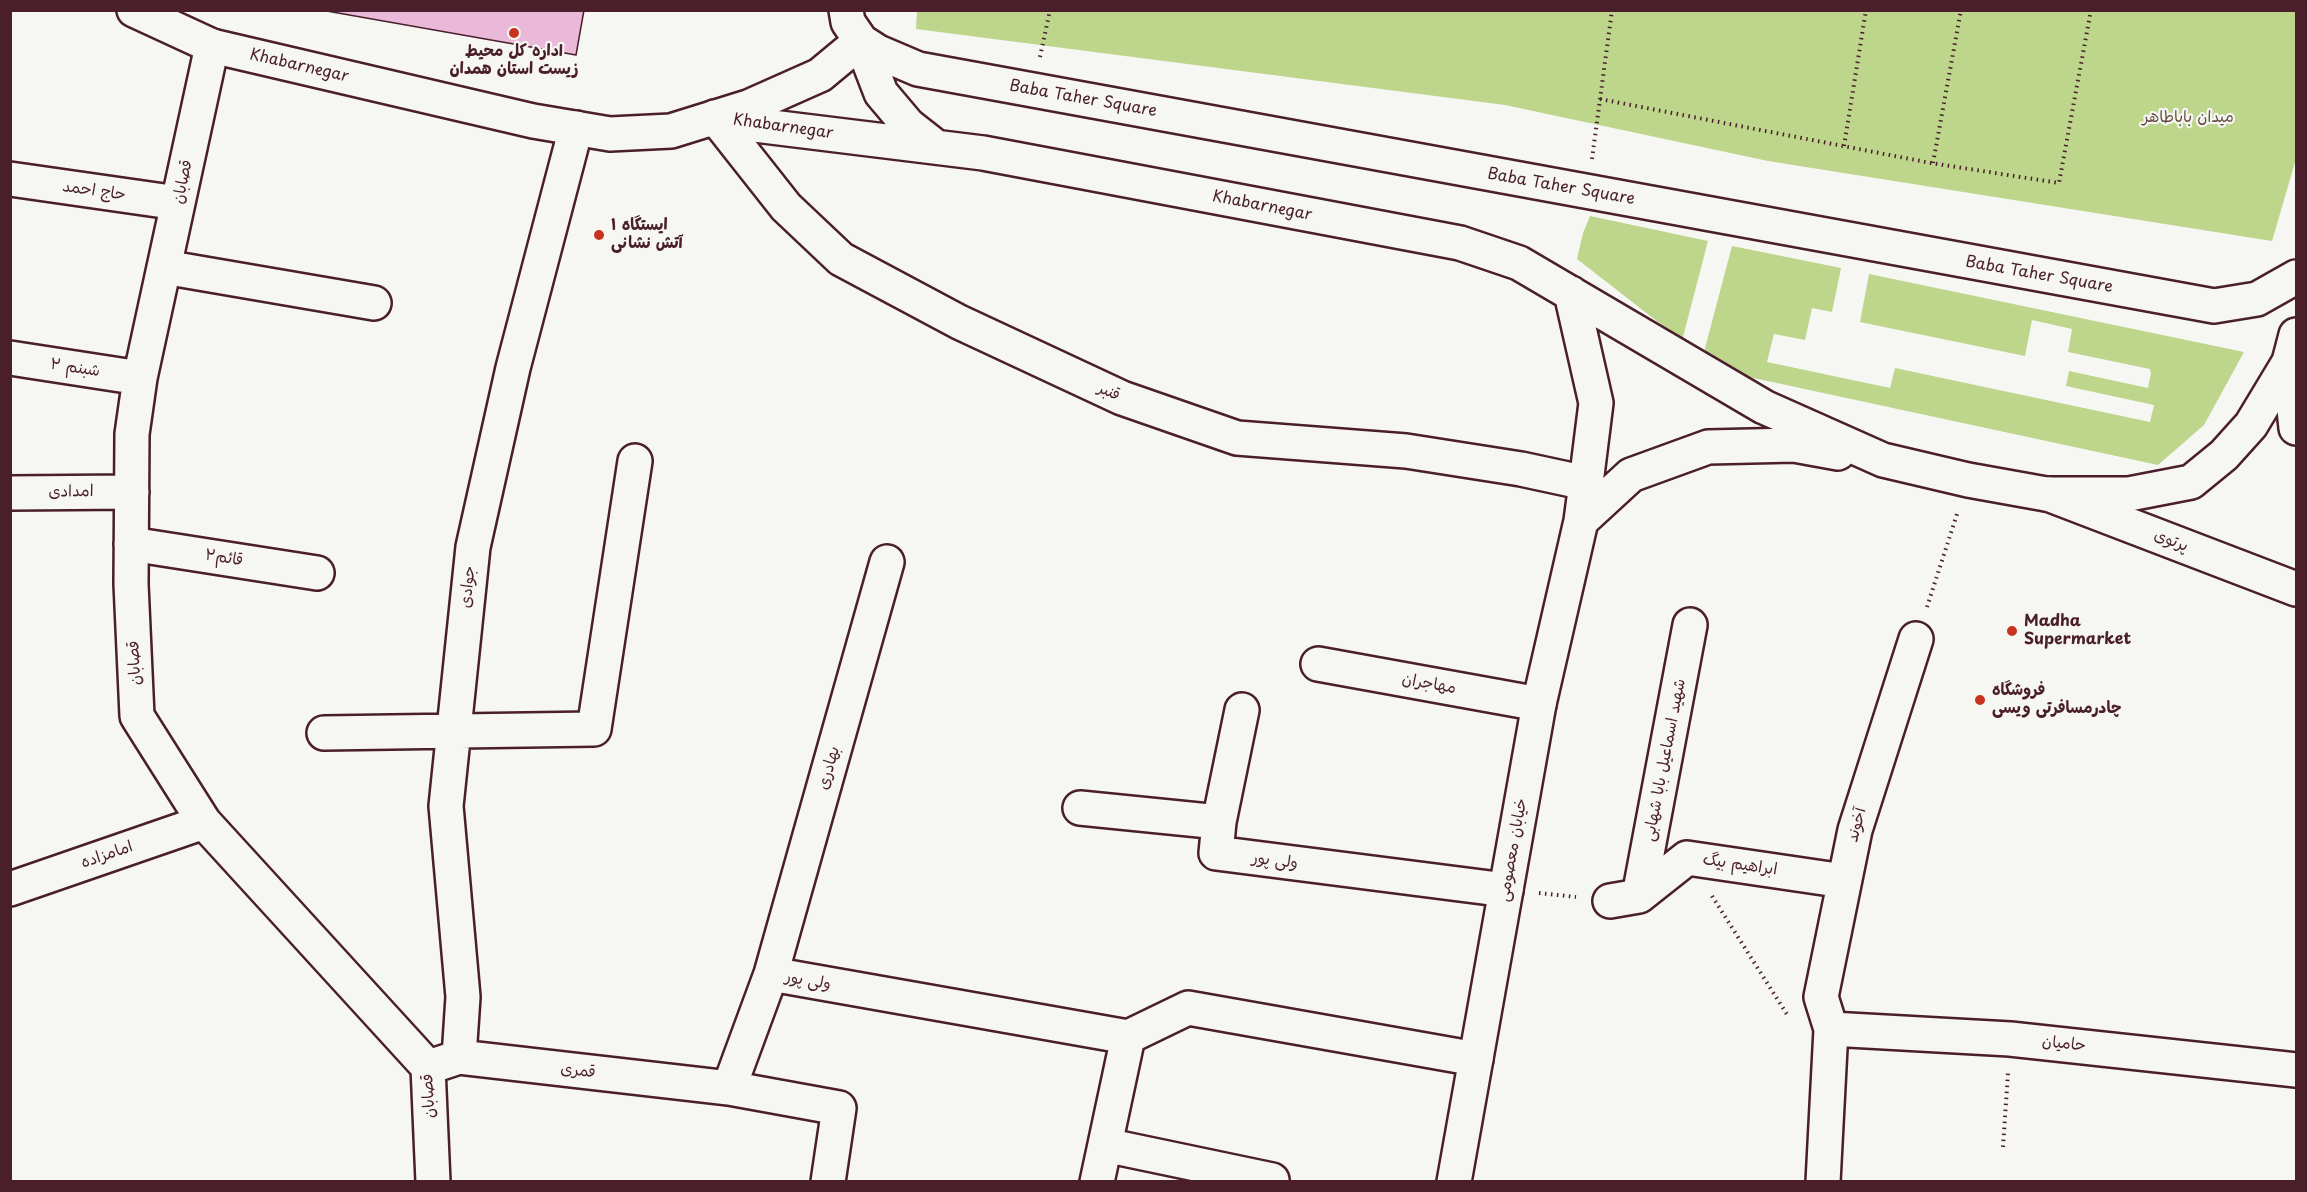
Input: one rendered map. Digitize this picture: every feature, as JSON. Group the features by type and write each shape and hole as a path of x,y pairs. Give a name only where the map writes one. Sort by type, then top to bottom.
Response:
{"street":[{"name":"Khabarnegar","path":"134,10 212,46 532,121 610,134 671,131 748,107 819,75 861,41"},
{"path":"846,10 848,22 861,41 881,93 908,125 936,147"},
{"name":"Baba Taher Square","path":"861,41 878,52 918,69 2214,306 2257,299 2296,277"},
{"name":"قصابان","path":"212,46 140,378 132,434 131,544 137,716 204,822 428,1067 433,1182"},
{"name":"Khabarnegar","path":"715,117 983,153 1460,243 1519,263 1764,407 1883,460"},
{"name":"قنبر","path":"715,117 786,207 842,259 959,322 1122,398 1237,438 1406,451 1521,469 1586,483"},
{"name":"جوادی","path":"459,1057 463,997 446,806 473,547 513,368 576,128"},
{"name":"حاج احمد","path":"10,179 178,203"},
{"path":"164,267 374,303"},
{"path":"1570,293 1596,403 1581,521"},
{"path":"1581,521 1631,475 1708,447 1794,446 1883,460 1968,480 2046,494 2129,494 2191,482 2224,455 2251,425 2293,349"},
{"path":"2293,349 2296,428"},
{"name":"شبنم ۲","path":"10,358 140,378"},
{"path":"324,733 594,729 635,461"},
{"name":"امدادی","path":"10,493 132,492"},
{"name":"پرتوی","path":"2046,494 2296,589"},
{"name":"خیابان معصومی","path":"1454,1182 1539,704 1581,521"},
{"name":"قائم۲","path":"131,544 317,573"},
{"name":"بهادری","path":"729,1088 771,975 886,562"},
{"name":"شهید اسماعیل بابا شهابی","path":"1624,898 1690,625"},
{"name":"آخوند","path":"1823,1182 1831,1029 1821,997 1855,830 1916,639"},
{"name":"مهاجران","path":"1318,664 1539,704"},
{"path":"1080,808 1219,822 1242,710"},
{"name":"امامزاده","path":"10,889 204,822"},
{"name":"ولی پور","path":"1219,822 1216,853 1506,890"},
{"name":"ابراهیم بیگ","path":"1624,898 1687,858 1844,881"},
{"name":"ولی پور","path":"771,975 1128,1037"},
{"path":"1098,1182 1128,1037 1188,1008 1476,1059"},
{"name":"حامیان","path":"1831,1029 2010,1039 2296,1070"},
{"name":"قمری","path":"428,1067 459,1057 729,1088 839,1108 828,1182"},
{"path":"1105,1145 1272,1180"}],"path":[{"path":"1033,90 1050,10"},
{"path":"1844,146 1866,10"},
{"path":"1933,163 1961,10"},
{"path":"1600,99 1933,163 2059,183 2091,10"},
{"path":"1592,192 1590,177 1614,12"},
{"path":"1916,639 1968,480"},
{"path":"1687,858 1792,1023"},
{"path":"1506,890 1624,898"},
{"path":"2003,1147 2010,1039"}],"green space":[{"name":"میدان باباطاهر","path":"917,11 2296,11 2296,159 2272,241 1768,161 1505,105 916,29"},
{"path":"1590,216 1708,241 1683,337 1704,352 1732,246 1841,268 1832,312 1812,308 1805,340 1774,334 1767,362 1890,388 1895,368 2150,422 2154,405 2066,386 2069,371 2148,388 2151,373 2150,369 2068,352 2072,329 2032,320 2025,356 1860,322 1869,274 2244,352 2204,425 2158,465 1721,371 1577,259"}],"building":[{"name":"اداره کل محیط زیست استان همدان","path":"321,10 584,10 576,55"}],"place":[{"name":"اداره کل محیط زیست استان همدان","path":"514,33"},
{"name":"ایستگاه ۱ آتش نشانی","path":"599,235"},
{"name":"Madha Supermarket","path":"2012,631"},
{"name":"فروشگاه چادرمسافرتی ویسی","path":"1980,700"}]}
